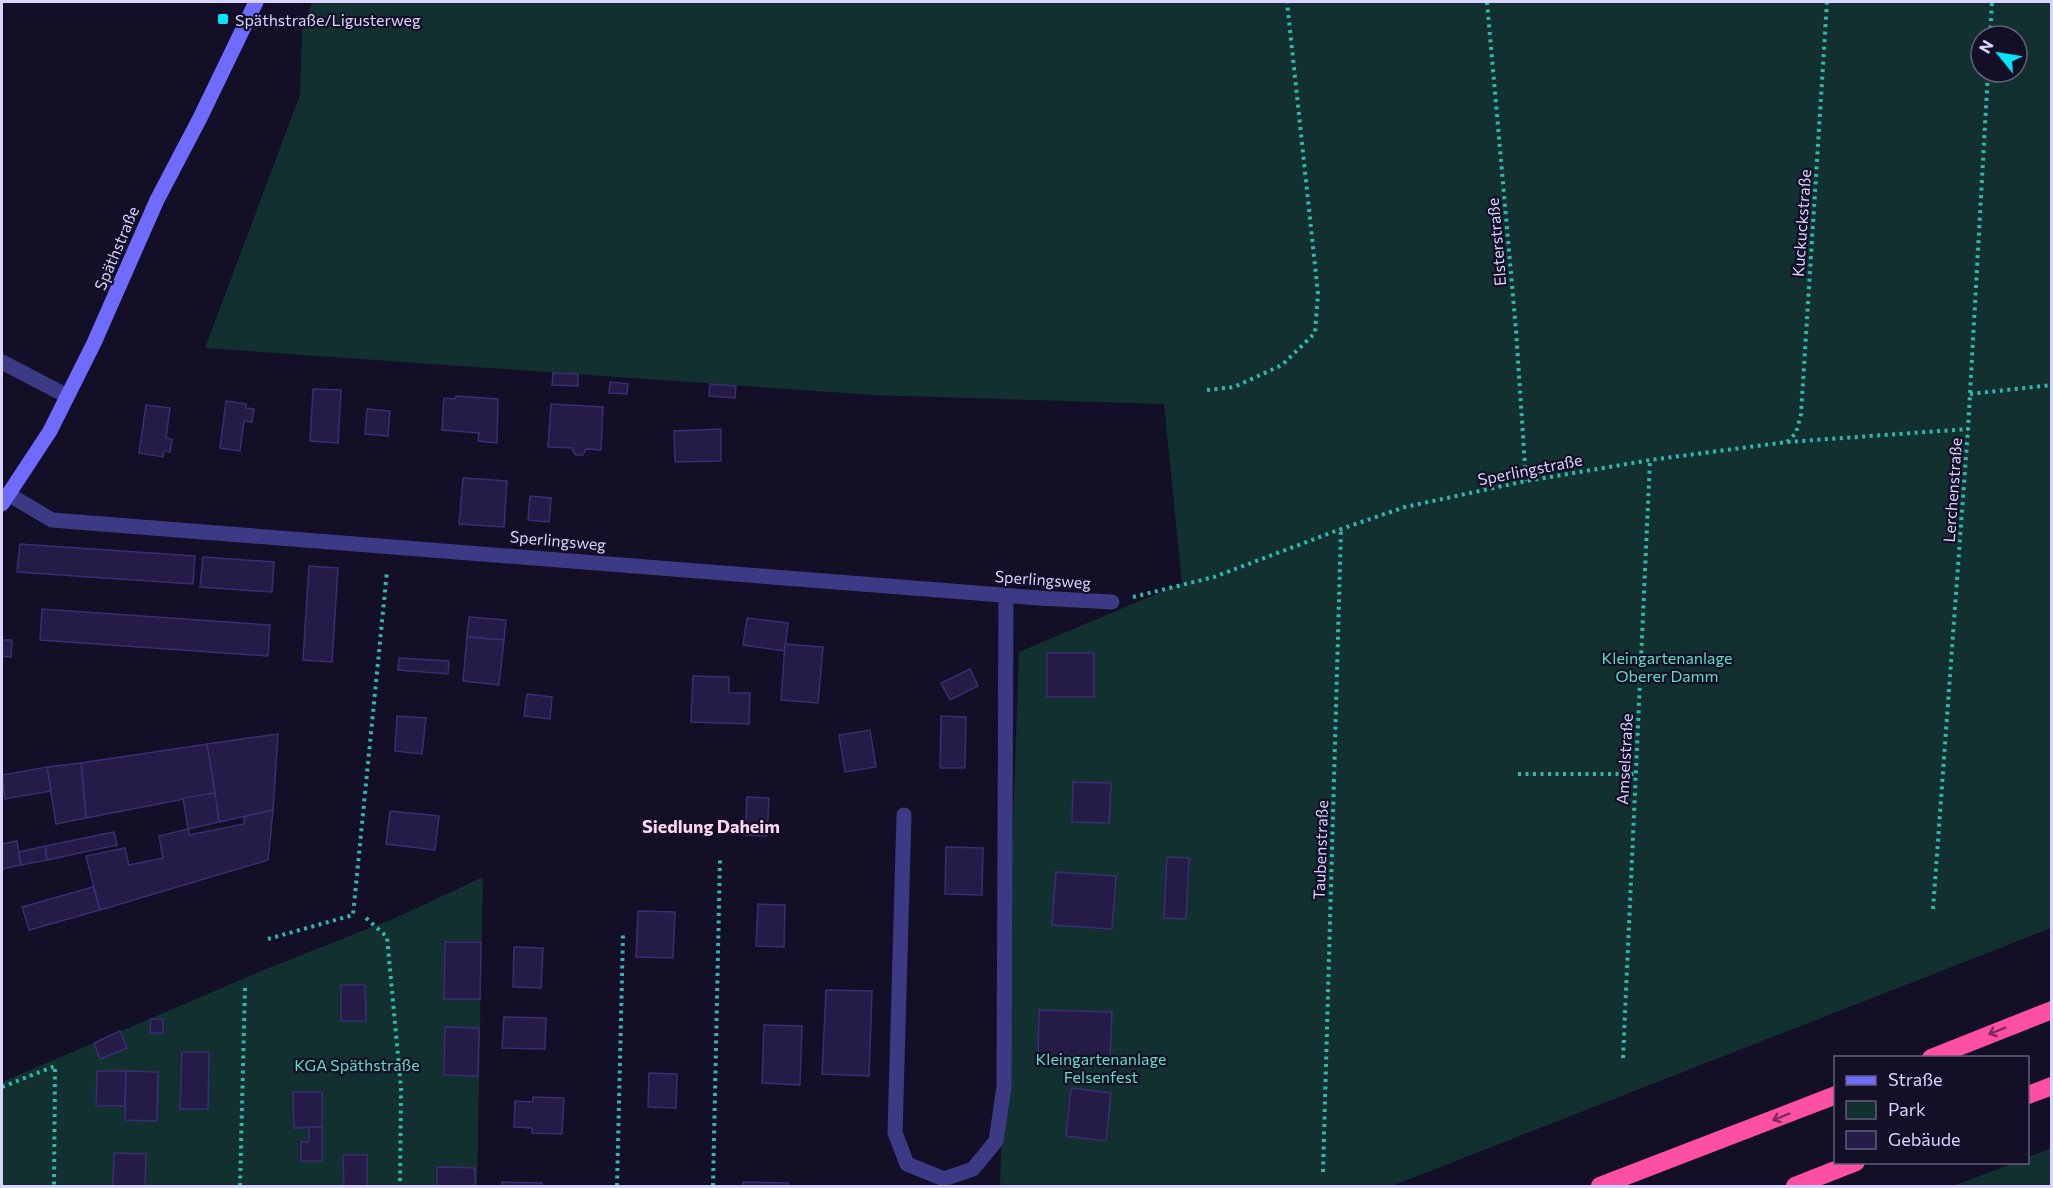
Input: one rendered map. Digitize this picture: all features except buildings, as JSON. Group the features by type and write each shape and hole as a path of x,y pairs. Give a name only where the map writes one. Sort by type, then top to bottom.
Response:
{"highway":[{"path":"1936,1056 2052,1010"},
{"path":"2029,1095 2052,1086"},
{"path":"1600,1186 1834,1096"},
{"path":"1795,1186 1851,1164"}],"main road":[{"name":"Späthstraße","path":"5,499 50,431 94,343 157,200 256,2"}],"lane":[{"path":"2,362 67,396"},
{"name":"Sperlingsweg","path":"5,499 52,520 1112,602"},
{"path":"904,815 895,1133 907,1164 944,1179 973,1169 996,1141 1004,1087 1005,594"}],"path":[{"path":"1207,390 1234,387 1282,365 1315,333 1318,294 1287,2"},
{"name":"Elsterstraße","path":"1487,2 1515,318 1526,481"},
{"name":"Kuckuckstraße","path":"1787,442 1796,433 1801,414 1827,2"},
{"path":"1991,24 1992,2"},
{"name":"Lerchenstraße","path":"1933,909 1968,429 1987,84"},
{"path":"1970,394 2052,386"},
{"name":"Sperlingstraße","path":"1112,602 1214,577 1405,507 1526,481 1650,460 1787,442 1968,429"},
{"name":"Amselstraße","path":"1623,1058 1650,460"},
{"name":"Taubenstraße","path":"1323,1172 1341,529"},
{"path":"268,939 353,915 389,545"},
{"path":"1518,774 1636,774"},
{"path":"713,1186 720,858"},
{"path":"366,918 387,937 401,1088 400,1186"},
{"path":"617,1186 623,935"},
{"path":"240,1186 244,988"},
{"path":"2,1087 55,1066 54,1186"}],"green space":[{"name":"Kleingartenanlage Oberer Damm","path":"312,2 2051,2 2051,928 1392,1186 1000,1186 1019,652 1182,583 1164,404 873,395 205,348 300,95 302,30"},
{"name":"KGA Späthstraße","path":"483,877 477,1186 2,1186 2,1082 261,971 395,918"},
{"path":"2051,1148 2051,1186 1953,1186 2011,1164 2029,1164 2029,1157"}],"place":[{"name":"Späthstraße/Ligusterweg","path":"223,19"}],"district":[{"name":"Siedlung Daheim","path":"711,826"}],"park label":[{"name":"Kleingartenanlage Felsenfest","path":"1101,1067"}]}
